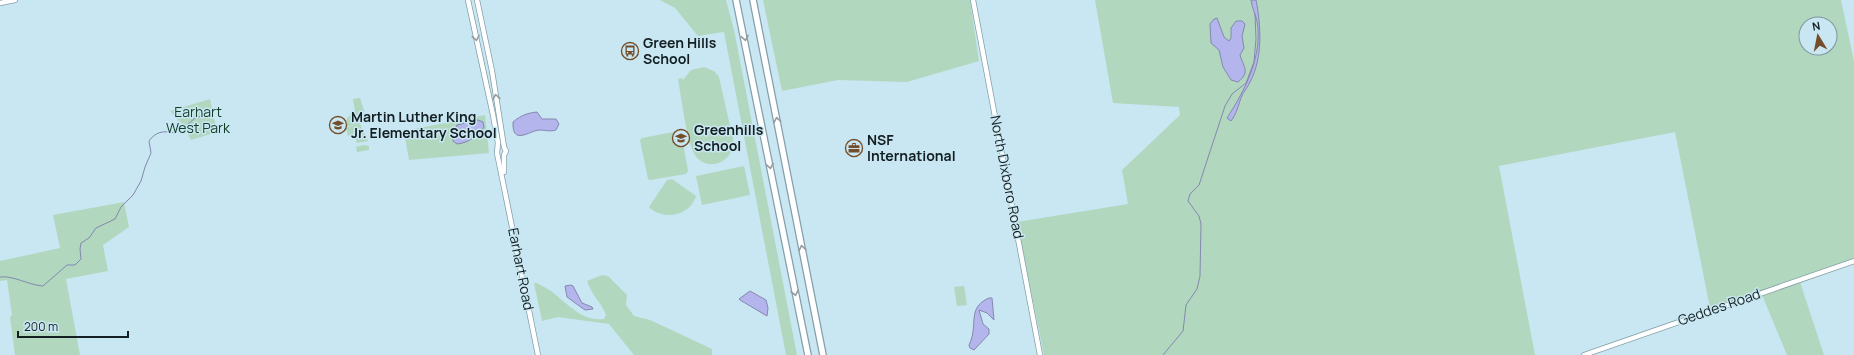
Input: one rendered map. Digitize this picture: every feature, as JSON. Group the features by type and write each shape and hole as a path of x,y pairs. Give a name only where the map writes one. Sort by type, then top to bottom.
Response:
{"highway":[{"path":"736,0 808,355"},
{"path":"753,0 823,355"}],"main road":[{"path":"0,3 12,0"},
{"name":"Earhart Road","path":"468,0 493,115 498,148 497,151 538,355"},
{"name":"Earhart Road","path":"477,0 492,71 504,147 506,151 504,155 504,183"},
{"name":"North Dixboro Road","path":"973,0 1040,355"},
{"path":"498,148 504,147"},
{"path":"499,155 504,155"},
{"name":"Geddes Road","path":"1584,355 1854,261"}],"green space":[{"path":"660,0 726,0 734,30 797,355 786,355 724,32 698,36 675,8"},
{"path":"763,0 970,0 979,61 907,82 838,80 782,91"},
{"path":"1095,0 1841,0 1854,61 1854,259 1710,308 1675,132 1499,166 1535,355 1044,355 1017,222 1128,204 1122,170 1180,115 1179,107 1113,103"},
{"path":"704,67 714,71 719,77 733,139 733,147 726,159 714,164 707,164 700,161 692,149 678,79 682,78 683,80 691,70"},
{"path":"360,98 364,110 365,123 346,127 347,118 355,111 353,99"},
{"name":"Earhart West Park","path":"210,99 217,132 191,140 184,126 170,111"},
{"path":"485,115 489,153 409,160 404,131"},
{"path":"360,123 363,131 348,136 346,128"},
{"path":"679,131 681,132 688,171 686,174 650,180 648,179 640,140 642,138"},
{"path":"364,132 368,141 357,143 354,135"},
{"path":"363,145 369,146 369,150 357,152 356,147"},
{"path":"744,166 750,195 702,205 696,176"},
{"path":"672,179 696,196 693,203 682,212 668,215 661,214 649,207 667,180"},
{"path":"124,202 129,227 103,245 108,271 66,279 80,355 15,355 10,317 12,315 7,280 0,281 0,261 60,248 53,215"},
{"path":"602,275 608,276 627,295 626,305 634,316 650,320 712,349 712,355 634,355 609,324 558,317 542,321 534,283 545,287 568,306 585,316 594,319 604,319 606,315 604,310 591,291 587,281"},
{"path":"1800,282 1824,355 1787,355 1762,295"},
{"path":"964,286 967,305 957,306 954,287"}],"water":[{"path":"1251,0 1256,0 1258,10 1260,31 1259,52 1254,73 1231,121 1227,118 1246,84 1255,60 1258,34 1257,21"},
{"path":"1217,18 1224,37 1229,41 1231,38 1231,28 1236,21 1242,21 1245,24 1242,36 1244,48 1240,55 1245,72 1238,82 1231,80 1223,67 1219,50 1211,43 1210,24"},
{"path":"537,112 542,119 556,119 559,124 556,130 539,130 522,135 515,134 513,122 524,115"},
{"path":"478,120 483,122 484,127 476,136 469,141 457,144 453,141 453,137 458,133 456,128 457,125"},
{"path":"571,285 582,303 592,307 593,309 585,310 567,297 565,286"},
{"path":"750,291 766,300 768,308 767,316 739,299"},
{"path":"992,298 994,320 987,313 979,310 983,324 989,329 989,334 974,350 970,348 969,345 972,338 975,312 982,302"}],"waterway":[{"path":"1163,355 1183,331 1186,305 1197,289 1200,276 1201,224 1199,216 1188,201 1190,194 1199,185 1225,106 1232,94 1246,83 1254,62 1256,39 1255,14"},
{"path":"187,125 195,118 207,114"},
{"path":"0,277 10,277 43,286 67,265 75,265 81,259 81,243 89,238 96,228 115,219 121,207 133,195 141,181 151,153 149,141 151,138 160,132 174,133"}],"place":[{"name":"Green Hills School","path":"630,51"},
{"name":"Martin Luther King Jr. Elementary School","path":"338,125"},
{"name":"Greenhills School","path":"681,138"},
{"name":"NSF International","path":"854,148"}]}
